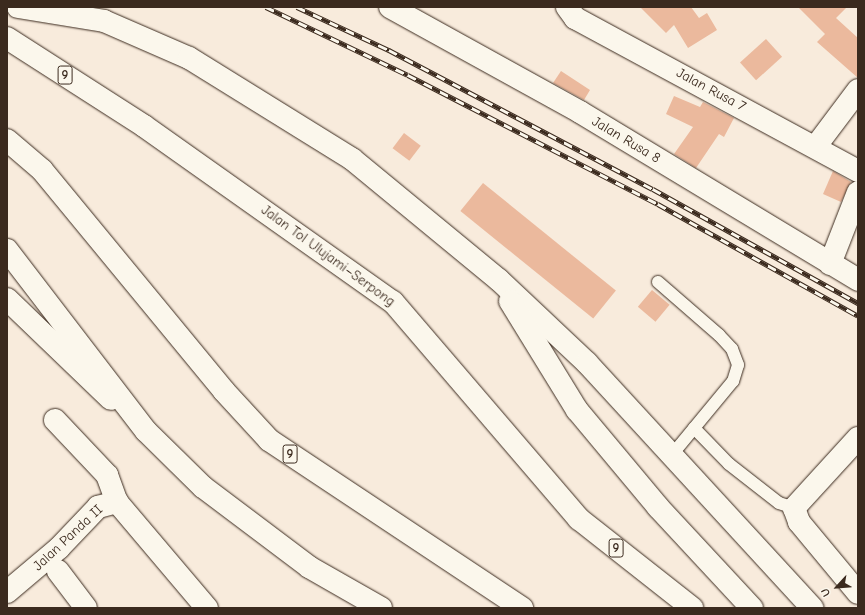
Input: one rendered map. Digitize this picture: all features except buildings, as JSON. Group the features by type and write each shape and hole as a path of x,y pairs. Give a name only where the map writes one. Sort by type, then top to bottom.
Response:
{"main road":[{"path":"18,7 104,21 189,58 352,159 499,280 587,363 812,608"},
{"name":"Jalan Rusa 8","path":"390,7 580,112 858,280"},
{"name":"Jalan Rusa 7","path":"567,7 575,18 816,146 858,171"},
{"name":"Jalan Tol Ulujami–Serpong","path":"7,38 144,126 393,302 579,518 692,608"},
{"path":"816,146 858,90"},
{"name":"9","path":"7,140 42,170 224,391 269,440 522,608"},
{"path":"830,264 858,192"},
{"path":"7,250 146,431"},
{"path":"499,280 577,410 648,495 752,608"},
{"path":"7,299 209,492 309,567 381,608"},
{"path":"55,420 107,475 117,502"},
{"path":"858,438 794,508 799,522 858,593"},
{"name":"Jalan Panda II","path":"7,592 59,548 98,507 117,502 207,608"},
{"path":"58,571 86,608"}],"lane":[{"path":"658,282 719,335 732,349 738,365 733,381 671,456"},
{"path":"694,428 729,464 779,503 794,508"}],"railway":[{"path":"266,7 408,75 658,204 858,316"},
{"path":"297,7 389,50 653,189 858,303"}]}
